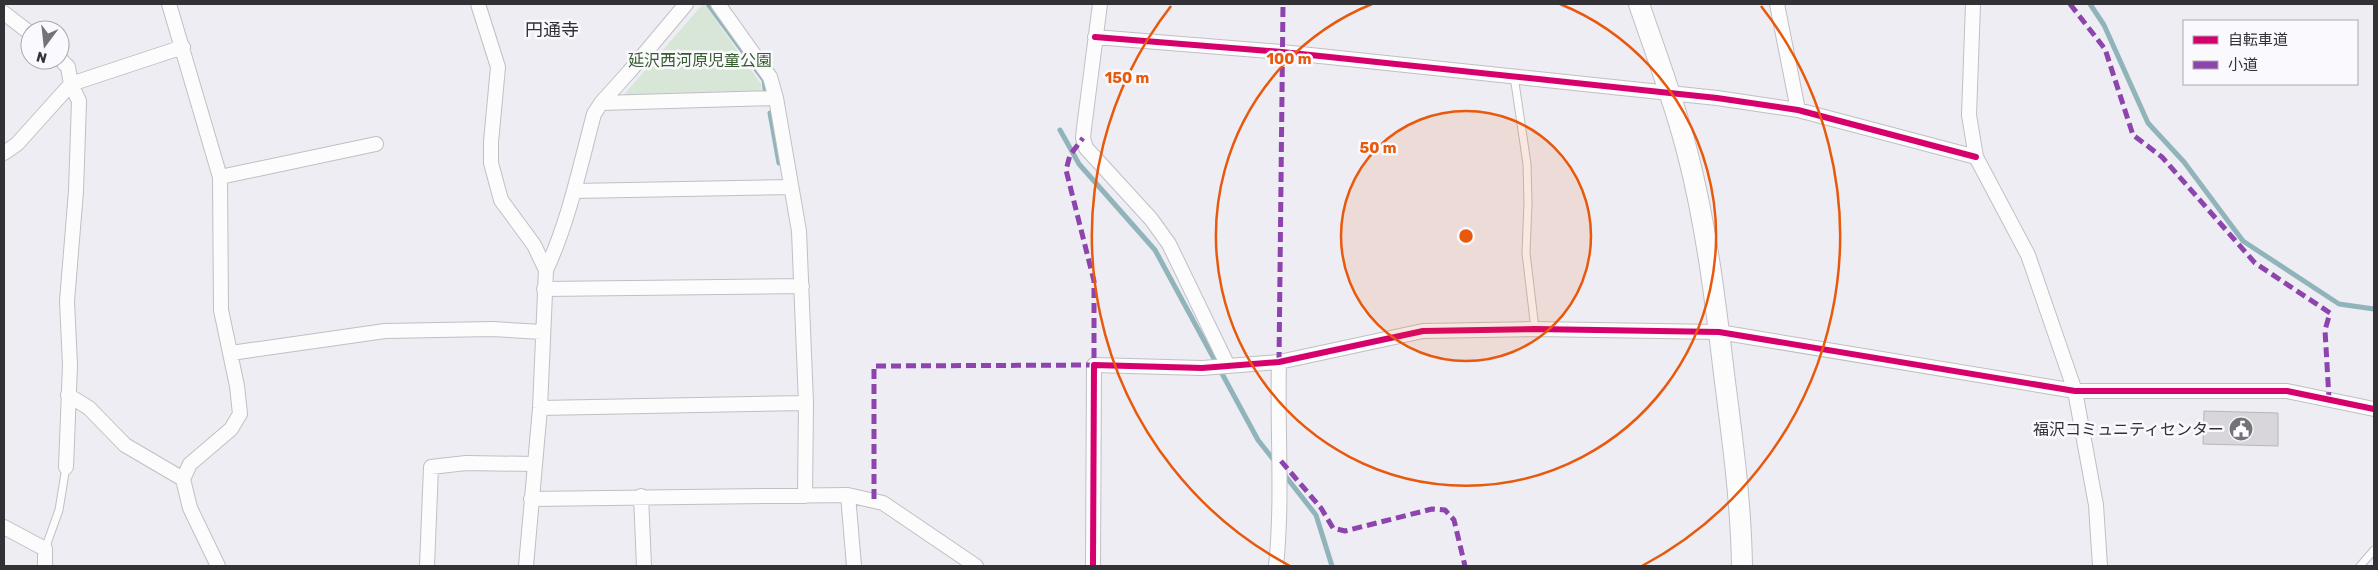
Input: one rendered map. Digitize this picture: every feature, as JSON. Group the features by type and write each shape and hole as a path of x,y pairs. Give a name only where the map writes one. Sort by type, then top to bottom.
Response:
{"street":[{"path":"169,4 220,177 221,310 231,353 240,414 231,429 190,464 183,479 190,508 218,566"},
{"path":"478,4 498,67 491,142 491,163 501,200 534,245 546,270"},
{"path":"526,566 540,408 546,270 554,252 574,191 594,114 601,103 686,4"},
{"path":"718,4 770,77 776,98 799,230 806,403 806,496"},
{"path":"1100,4 1083,138 1086,148 1151,220 1169,244 1228,366"},
{"path":"1639,4 1670,94 1688,154 1697,197 1719,332 1739,492 1742,566"},
{"path":"1777,4 1798,110"},
{"path":"1973,4 1969,115 1976,157 2028,254 2075,391 2096,505 2100,566"},
{"path":"4,13 20,25"},
{"path":"1095,37 1282,52 1717,98 1798,110 1976,157"},
{"path":"4,153 18,144 71,84 183,47"},
{"path":"66,467 70,365 67,301 76,191 79,101 71,84 69,70"},
{"path":"601,103 776,98"},
{"path":"220,177 376,144"},
{"path":"574,191 791,187"},
{"path":"544,290 802,286"},
{"path":"231,353 385,331 492,329 542,332"},
{"path":"1093,566 1094,365 1202,368 1279,362 1423,331 1535,329 1719,332 2075,391 2287,391 2374,410"},
{"path":"1276,566 1280,461 1279,362"},
{"path":"68,395 89,408 125,445 183,479"},
{"path":"540,408 806,403"},
{"path":"428,566 431,467 466,463 534,464"},
{"path":"848,495 854,566"},
{"path":"531,499 641,496 848,495 883,503 976,566"},
{"path":"641,496 644,566"},
{"path":"4,527 45,549 45,566"}],"lane":[{"path":"1514,76 1526,164 1528,203 1526,253 1535,329"},
{"path":"45,549 59,510 66,467"},
{"path":"2360,566 2374,550"}],"green space":[{"name":"延沢西河原児童公園","path":"702,5 706,6 761,84 762,95 621,98"}],"building":[{"name":"福沢コミュニティセンター","path":"2204,411 2278,413 2278,446 2203,444"}],"waterway":[{"path":"708,4 764,80 765,89"},
{"path":"2090,4 2104,25 2148,123 2184,162 2243,241 2339,304 2374,309"},
{"path":"770,113 779,163"},
{"path":"1060,130 1079,164 1155,250 1258,440 1277,464"},
{"path":"1283,473 1316,515 1332,566"}],"marked path":[{"path":"1279,362 1283,4"},
{"path":"2070,4 2105,49 2133,135 2162,157 2255,263 2330,313 2325,330 2329,399"},
{"path":"874,499 874,366 1094,365 1094,281 1066,170 1070,155 1083,138"},
{"path":"1281,461 1321,508 1333,528 1345,531 1432,509 1445,510 1454,520 1465,566"}],"cycle path":[{"path":"1095,37 1282,52 1717,98 1798,110 1976,157"},
{"path":"1093,566 1094,365 1202,368 1279,362 1423,331 1535,329 1719,332 2075,391 2287,391 2374,409"}],"place":[{"name":"福沢コミュニティセンター","path":"2241,429"}],"district":[{"name":"円通寺","path":"552,30"}]}
